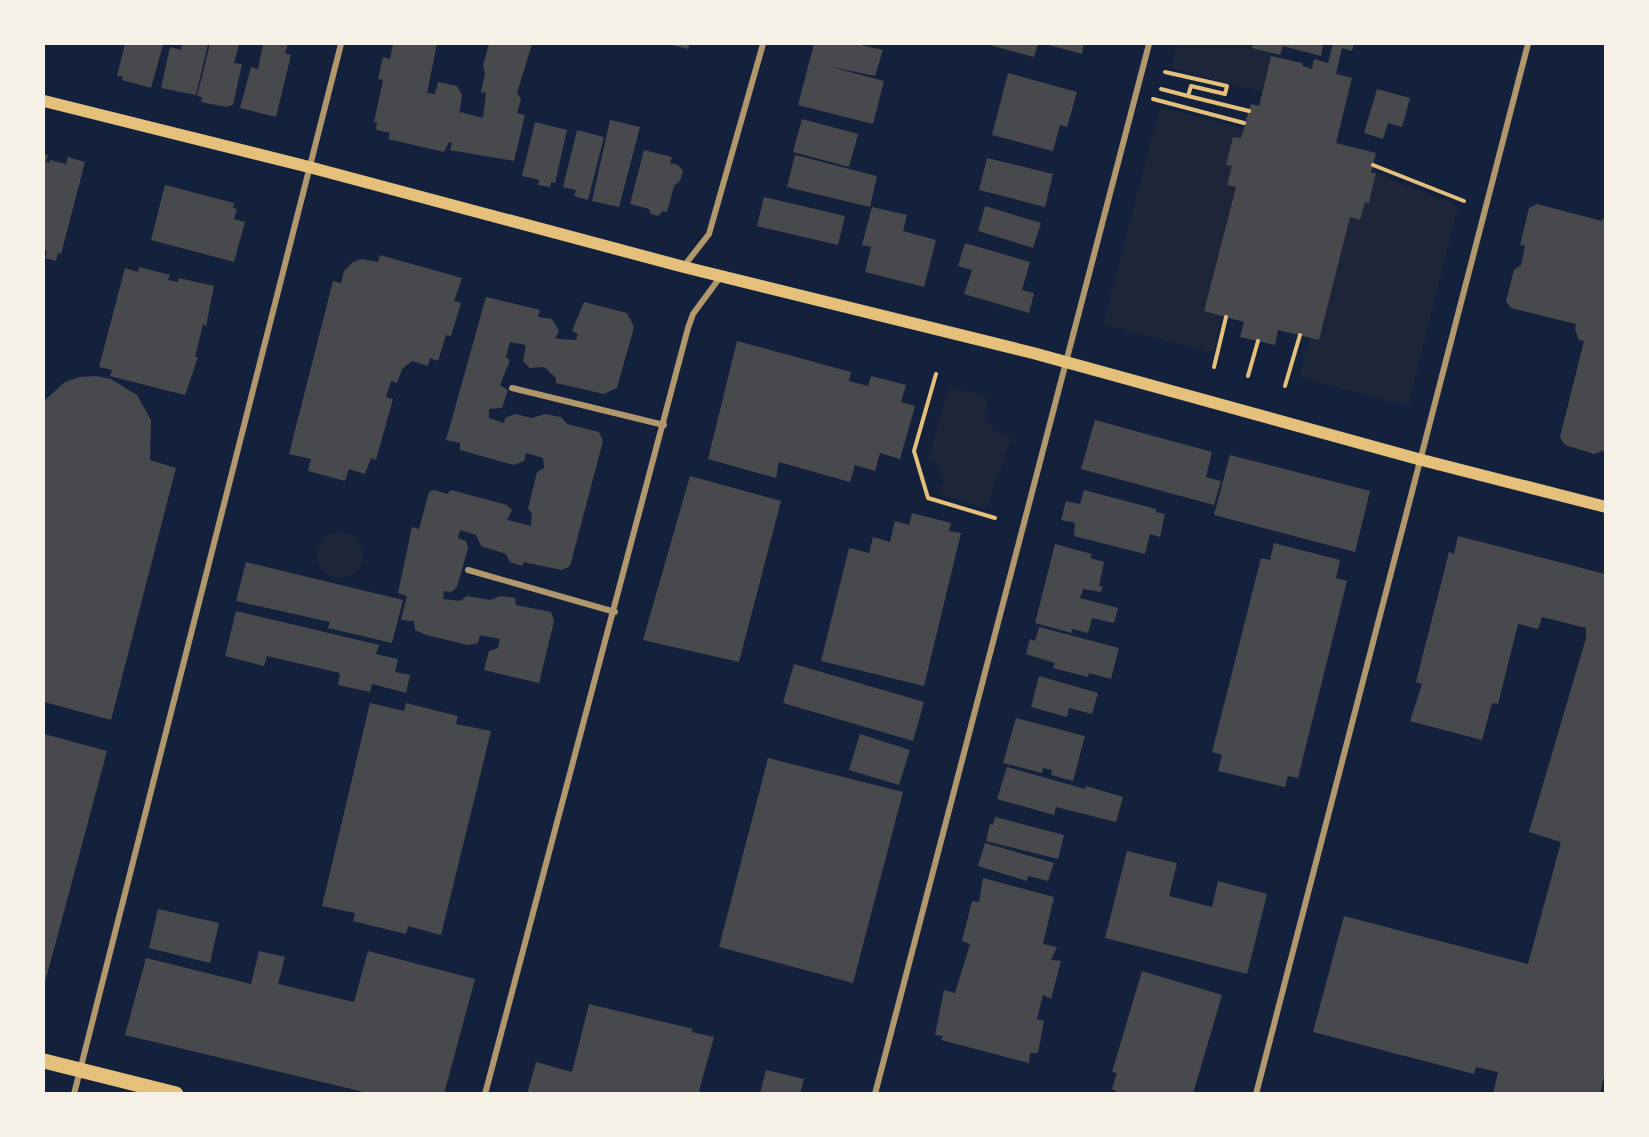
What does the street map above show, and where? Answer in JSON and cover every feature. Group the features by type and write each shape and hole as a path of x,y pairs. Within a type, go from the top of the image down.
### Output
{"main road":[{"path":"44,101 309,167 684,267 1064,362 1418,459 1605,507"},
{"path":"44,1061 176,1094"}],"street":[{"path":"74,1094 341,44"},
{"path":"684,267 709,234 763,44"},
{"path":"875,1094 1064,362 1149,44"},
{"path":"1256,1094 1418,459 1528,44"},
{"path":"485,1094 693,314 721,276"},
{"path":"512,388 664,425"},
{"path":"468,570 615,612"}],"path":[{"path":"1165,72 1227,87 1225,94 1191,86 1188,96"},
{"path":"1161,88 1249,111"},
{"path":"1135,94 1244,123"},
{"path":"1373,165 1464,201"},
{"path":"1214,367 1226,317"},
{"path":"1285,386 1300,335"},
{"path":"1248,376 1258,341"},
{"path":"936,374 914,451 928,498 995,518"}],"shaded area":[{"path":"1177,44 1253,44 1252,48 1271,53 1262,92 1171,68"},
{"path":"1160,107 1243,129 1241,138 1233,137 1226,165 1232,166 1236,187 1204,311 1222,316 1212,353 1103,324"},
{"path":"1376,173 1458,206 1408,406 1299,377 1310,338 1319,340 1350,217 1360,219 1365,202 1369,203"},
{"path":"949,387 988,397 985,419 998,433 1012,437 986,508 939,494 944,482 940,466 928,459"},
{"path":"340,532 356,539 363,555 356,571 340,578 324,571 317,555 324,539"}],"building":[{"path":"125,44 163,45 151,88 122,80 123,77 117,76"},
{"path":"182,44 208,44 196,95 161,88 170,47 181,50"},
{"path":"210,44 239,44 234,63 242,64 233,105 226,107 201,102 202,97 197,96"},
{"path":"263,44 288,44 285,53 291,55 276,117 240,108 251,67 258,69"},
{"path":"393,44 437,44 427,93 435,94 438,82 457,86 462,95 458,123 460,112 483,118 486,93 481,92 485,73 483,65 489,44 532,44 517,93 521,99 517,113 525,115 514,161 450,150 452,143 449,142 444,152 388,139 390,133 376,130 377,123 374,122 383,80 378,79 383,57 390,59"},
{"path":"668,44 690,44 688,49"},
{"path":"814,44 856,44 883,50 875,76 827,66 884,81 873,124 798,105"},
{"path":"993,44 1038,44 1034,57 993,46"},
{"path":"1045,44 1084,44 1082,54"},
{"path":"1253,44 1323,44 1321,56 1283,46 1280,55 1252,48"},
{"path":"1333,44 1354,44 1352,51 1342,48 1336,74 1352,78 1336,143 1376,153 1371,173 1376,173 1369,203 1365,202 1360,220 1350,217 1319,340 1278,330 1275,345 1240,337 1244,322 1204,311 1236,187 1227,185 1232,166 1226,165 1233,137 1241,138 1251,104 1259,106 1271,56 1302,63 1303,66 1312,69 1314,59 1328,63"},
{"path":"1008,73 1077,92 1067,127 1060,125 1053,151 992,135"},
{"path":"1377,89 1410,98 1402,127 1388,123 1383,139 1364,133"},
{"path":"802,119 858,134 849,167 793,152"},
{"path":"610,120 640,127 619,207 592,201"},
{"path":"535,122 567,130 555,183 551,182 550,187 538,185 539,180 522,176"},
{"path":"577,130 604,137 588,200 574,196 576,190 563,187"},
{"path":"644,150 672,157 670,163 678,165 683,171 680,181 674,186 667,212 663,211 658,216 651,214 649,209 630,204"},
{"path":"44,154 48,155 46,162 49,163 50,160 66,164 68,157 85,162 61,254 58,253 56,261 45,258 47,251 44,250"},
{"path":"795,155 877,176 870,207 787,187"},
{"path":"987,158 1053,174 1045,207 979,190"},
{"path":"165,185 234,203 233,208 237,209 234,219 245,222 234,262 151,240"},
{"path":"764,197 845,216 838,245 757,226"},
{"path":"1537,204 1602,221 1605,215 1605,450 1594,454 1565,445 1560,437 1584,341 1579,340 1575,329 1576,324 1511,308 1506,301 1514,270 1521,265 1525,246 1520,245 1529,208"},
{"path":"985,206 1041,223 1033,248 978,231"},
{"path":"872,207 907,215 903,231 936,240 924,287 865,272 871,247 862,245"},
{"path":"965,243 1030,262 1022,290 1034,293 1029,313 964,294 972,270 958,266"},
{"path":"380,255 462,278 454,301 461,303 451,336 446,335 438,361 430,358 428,366 412,361 402,369 397,383 391,381 386,397 393,399 376,460 371,458 365,474 349,469 345,481 308,471 311,459 289,454 333,281 341,283 344,271 353,262 362,259 378,262"},
{"path":"139,267 170,275 168,280 178,282 179,278 214,286 206,326 203,324 195,357 198,357 185,395 110,376 112,370 99,367 125,268 138,272"},
{"path":"486,297 540,310 538,317 552,319 559,331 555,338 576,340 578,334 572,331 584,302 627,313 634,327 617,388 604,394 556,383 556,378 544,367 530,368 523,361 526,345 510,342 506,357 510,360 500,385 508,390 502,408 489,409 489,418 504,423 505,418 515,414 532,418 545,414 561,417 567,424 599,432 603,441 570,566 562,570 523,562 523,566 510,562 506,554 481,546 476,535 460,530 458,538 466,541 468,548 457,587 451,592 444,591 443,599 460,601 467,596 490,600 501,596 515,598 516,605 551,612 554,621 539,683 484,670 489,651 498,648 500,639 480,635 478,643 468,645 426,635 415,630 414,621 401,620 407,596 398,593 412,527 419,529 429,492 434,490 447,494 451,490 507,505 512,510 507,520 531,526 532,513 528,509 537,472 544,468 543,458 526,453 524,461 514,465 460,450 460,443 446,440"},
{"path":"737,341 851,372 849,381 868,386 871,376 906,385 901,402 915,406 900,459 880,453 875,471 855,465 850,482 779,462 776,478 708,459"},
{"path":"96,376 111,379 137,395 151,420 150,460 176,468 111,720 44,702 44,401 65,382 80,377"},
{"path":"1095,420 1212,452 1206,477 1221,481 1214,505 1081,469"},
{"path":"1230,455 1370,491 1355,552 1214,515"},
{"path":"690,476 781,501 739,662 643,640"},
{"path":"1084,490 1156,509 1156,512 1165,514 1160,537 1150,534 1145,554 1074,536 1075,523 1061,520 1066,501 1080,504"},
{"path":"912,513 951,523 949,531 961,533 924,686 821,661 849,548 869,553 873,537 890,542 895,521 909,525"},
{"path":"1458,536 1605,574 1605,1072 1600,1094 1493,1094 1498,1072 1476,1067 1474,1074 1313,1032 1344,916 1528,964 1561,842 1529,832 1586,638 1586,628 1542,617 1538,629 1518,624 1498,704 1492,703 1482,740 1410,721 1422,684 1416,682 1449,552 1454,554"},
{"path":"1274,543 1340,560 1336,578 1347,581 1298,778 1288,776 1285,787 1218,771 1222,755 1212,752 1261,558 1270,560"},
{"path":"1055,544 1092,554 1090,558 1104,562 1099,586 1103,587 1101,592 1083,589 1080,598 1118,608 1114,623 1092,618 1088,633 1072,629 1072,633 1035,623"},
{"path":"246,562 403,600 392,643 328,628 330,622 236,601"},
{"path":"236,611 379,645 376,654 398,659 395,672 410,675 406,693 372,684 370,692 338,685 340,673 267,656 264,666 225,656"},
{"path":"1039,627 1119,648 1111,679 1089,673 1088,677 1053,668 1055,663 1026,654 1030,639 1035,641"},
{"path":"794,664 924,702 913,741 783,703"},
{"path":"1039,676 1098,693 1092,714 1069,708 1067,717 1031,707"},
{"path":"370,703 404,711 406,703 458,716 456,724 491,731 441,935 408,926 406,934 353,921 355,913 322,906"},
{"path":"1016,718 1085,736 1073,781 1051,775 1052,770 1043,768 1042,773 1003,763"},
{"path":"44,734 107,751 44,986"},
{"path":"860,734 910,750 899,785 849,770"},
{"path":"768,758 903,792 853,983 719,947"},
{"path":"1007,767 1123,797 1116,822 1056,807 1054,815 997,799"},
{"path":"995,817 1064,835 1058,859 986,841 990,824 993,825"},
{"path":"985,843 1054,863 1048,881 1028,876 1027,881 978,866"},
{"path":"1127,851 1177,863 1169,896 1212,907 1218,881 1267,894 1247,974 1105,938"},
{"path":"983,878 1054,897 1043,944 1057,947 1051,960 1061,961 1051,999 1043,995 1037,1019 1044,1021 1038,1053 1030,1053 1029,1063 941,1040 943,1036 935,1035 944,990 955,993 970,944 962,941 972,901 979,902"},
{"path":"158,909 219,923 210,963 149,948"},
{"path":"259,951 285,957 278,984 354,1002 368,951 475,979 444,1094 372,1094 125,1035 146,958 251,984"},
{"path":"1142,971 1222,995 1193,1094 1121,1094 1112,1089 1117,1073 1112,1072"},
{"path":"589,1004 693,1029 692,1032 714,1037 699,1091 705,1094 527,1094 536,1062 572,1072"},
{"path":"766,1070 804,1079 800,1094 760,1094"}]}
